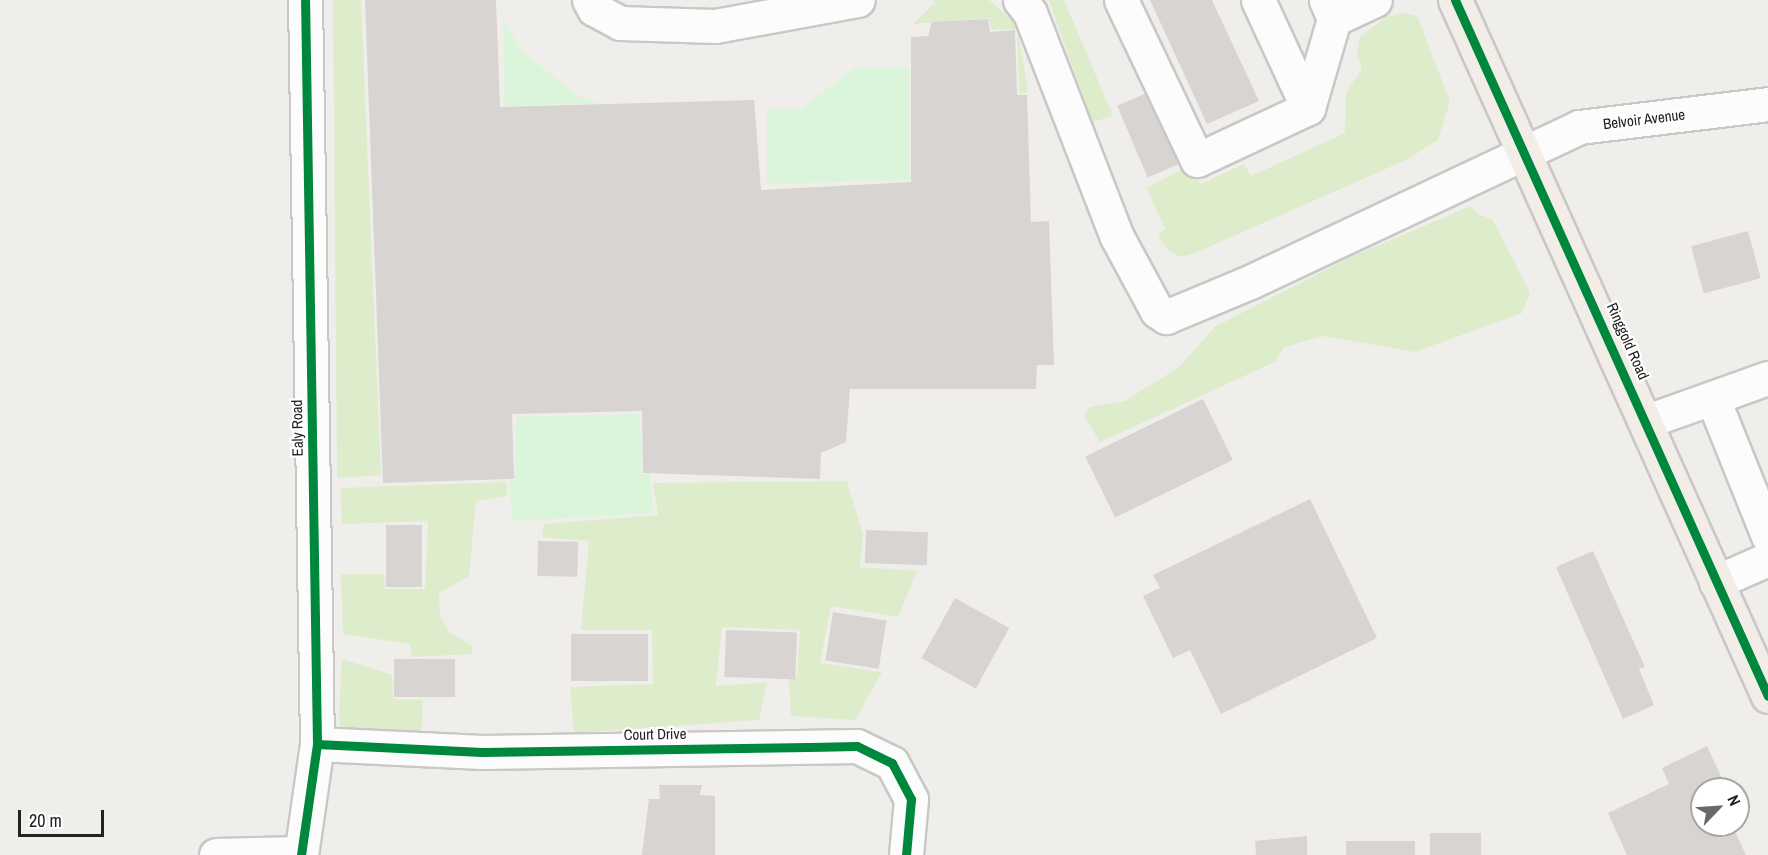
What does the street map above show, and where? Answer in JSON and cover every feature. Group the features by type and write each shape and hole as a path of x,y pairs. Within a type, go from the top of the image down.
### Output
{"main road":[{"name":"Ringgold Road","path":"1455,0 1647,421 1716,582 1758,646 1768,696"}],"street":[{"name":"Ealy Road","path":"300,854 317,744 305,0"},
{"path":"590,0 594,9 620,23 715,26 858,0"},
{"name":"Belvoir Avenue","path":"1020,0 1030,13 1117,237 1157,312 1166,317 1199,306 1579,127 1768,104"},
{"path":"1122,0 1197,160 1297,112 1330,9 1375,0"},
{"path":"1131,0 1147,22 1200,136 1208,138 1270,111 1297,112"},
{"path":"1258,0 1297,112"},
{"path":"1647,421 1768,378"},
{"path":"1713,399 1768,536"},
{"path":"1716,582 1768,559"},
{"name":"Court Drive","path":"317,744 482,752 857,746 892,763 911,798 906,855"},
{"path":"216,855 300,854"}],"green space":[{"path":"333,0 361,0 381,475 337,478"},
{"path":"932,0 989,0 1017,25 1028,92 1019,93 1017,29 992,30 989,18 913,24 936,2"},
{"path":"1049,0 1064,0 1113,116 1092,122"},
{"path":"1404,13 1417,16 1450,101 1438,140 1408,159 1193,254 1181,257 1168,250 1158,237 1165,228 1146,188 1193,164 1201,184 1244,164 1251,176 1345,133 1346,92 1362,69 1357,53 1360,37 1387,16"},
{"path":"503,18 521,50 579,97 601,103 505,106"},
{"path":"856,67 909,67 910,180 767,184 767,109 802,109"},
{"path":"1471,206 1478,214 1493,220 1530,293 1522,313 1415,352 1324,336 1284,347 1275,362 1100,442 1084,416 1090,407 1125,401 1179,367 1216,326 1351,257"},
{"path":"640,414 642,474 650,474 653,513 512,521 509,481 515,480 516,417"},
{"path":"847,481 863,535 860,567 917,571 898,617 831,606 820,663 882,672 855,720 791,716 789,679 797,677 800,630 722,627 716,686 767,682 759,720 574,733 570,687 653,684 652,630 581,630 589,541 542,537 544,524 658,515 653,483"},
{"path":"506,482 507,496 476,501 469,576 439,593 440,615 449,632 471,645 473,654 412,657 410,644 343,634 341,574 384,574 385,589 425,589 428,521 342,524 341,488"},
{"path":"342,659 392,675 393,699 423,700 421,740 342,734 339,718"}],"building":[{"path":"365,0 496,0 500,107 754,100 761,190 911,182 911,37 928,36 932,22 988,19 990,32 1015,30 1017,95 1027,95 1031,222 1049,221 1054,365 1037,365 1036,389 850,389 846,442 821,453 820,479 643,473 642,411 512,414 514,479 383,483"},
{"path":"1150,0 1212,0 1259,101 1207,124"},
{"path":"1154,90 1184,162 1148,177 1117,106"},
{"path":"1748,231 1761,278 1704,294 1691,246"},
{"path":"1203,399 1233,460 1115,518 1085,456"},
{"path":"1310,499 1377,638 1221,714 1190,650 1173,658 1143,596 1160,588 1153,575"},
{"path":"386,525 422,525 422,587 386,587"},
{"path":"866,530 928,532 927,565 865,563"},
{"path":"538,541 578,542 577,577 537,576"},
{"path":"1593,551 1645,667 1639,669 1654,705 1623,719 1556,567"},
{"path":"955,598 1009,628 976,688 922,658"},
{"path":"833,612 886,620 879,669 825,660"},
{"path":"726,630 797,632 795,679 724,677"},
{"path":"571,634 648,634 648,681 571,681"},
{"path":"394,659 455,659 455,697 394,697"},
{"path":"1707,746 1721,777 1690,777 1690,837 1738,837 1746,855 1627,855 1608,813 1669,784 1662,768"},
{"path":"659,785 702,785 700,795 715,796 715,855 642,855 649,799 660,799"},
{"path":"1430,833 1481,833 1481,855 1430,855"},
{"path":"1307,836 1307,855 1256,855 1255,841"},
{"path":"1346,841 1415,841 1415,855 1346,855"}],"cycle path":[{"path":"301,855 317,744 305,0"},
{"path":"1455,0 1768,696"},
{"path":"317,744 482,752 857,746 892,763 911,799 906,855"}]}
